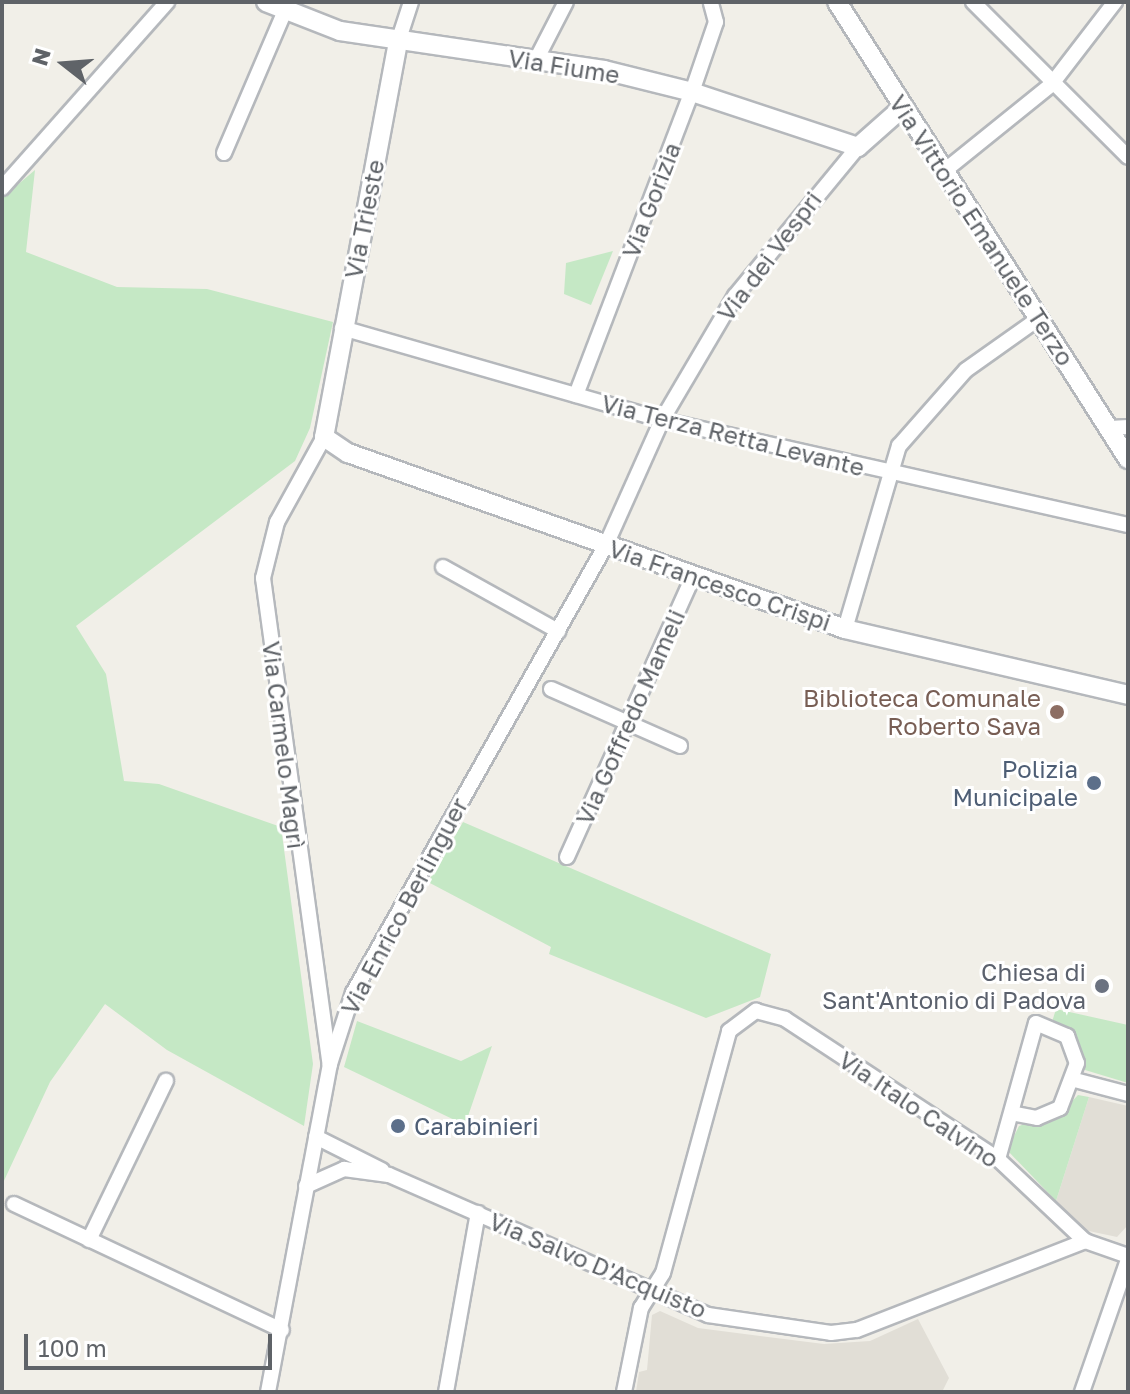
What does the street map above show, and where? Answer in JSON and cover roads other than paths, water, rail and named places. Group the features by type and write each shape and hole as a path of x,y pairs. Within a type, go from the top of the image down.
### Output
{"street":[{"path":"2,188 167,2"},
{"name":"Via Fiume","path":"266,2 285,11 398,42 536,60 692,92 858,147"},
{"name":"Via Trieste","path":"324,437 398,42 411,2"},
{"path":"536,60 566,2"},
{"name":"Via Vittorio Emanuele Terzo","path":"837,2 1038,319 1119,428 1128,459"},
{"path":"973,2 1051,85 1128,157"},
{"path":"943,172 1051,85 1115,2"},
{"name":"Via Gorizia","path":"576,395 692,92 716,22 711,3"},
{"path":"224,153 285,11"},
{"path":"858,147 903,107"},
{"name":"Via dei Vespri","path":"606,545 662,420 735,296 858,147"},
{"path":"845,629 887,473 899,446 966,370 1038,319"},
{"name":"Via Terza Retta Levante","path":"342,328 662,420 1128,525"},
{"name":"Via Francesco Crispi","path":"324,437 348,453 845,629 1128,695"},
{"name":"Via Carmelo Magrì","path":"324,437 277,522 263,578 330,1064"},
{"name":"Via Enrico Berlinguer","path":"268,1392 330,1064 353,993 606,545"},
{"path":"443,567 558,631"},
{"name":"Via Goffredo Mameli","path":"567,857 693,576"},
{"path":"551,689 680,746"},
{"name":"Via Italo Calvino","path":"651,1290 663,1273 717,1071 739,1017 756,1011 785,1019 998,1159 1085,1241 1128,1258"},
{"path":"998,1159 1036,1023 1067,1036 1075,1080 1051,1115 1011,1113"},
{"path":"1075,1080 1128,1094"},
{"path":"89,1240 166,1081"},
{"path":"316,1137 389,1175"},
{"path":"306,1186 344,1169 389,1175"},
{"name":"Via Salvo D'Acquisto","path":"389,1175 708,1315 844,1332 1085,1241"},
{"path":"14,1204 282,1330"},
{"path":"446,1392 478,1213"},
{"path":"1082,1392 1123,1298 1128,1258"},
{"path":"624,1392 651,1290"}],"place":[{"name":"Biblioteca Comunale Roberto Sava","path":"1057,712"},
{"name":"Polizia Municipale","path":"1094,783"},
{"name":"Chiesa di Sant'Antonio di Padova","path":"1102,986"},
{"name":"Carabinieri","path":"398,1126"}]}
